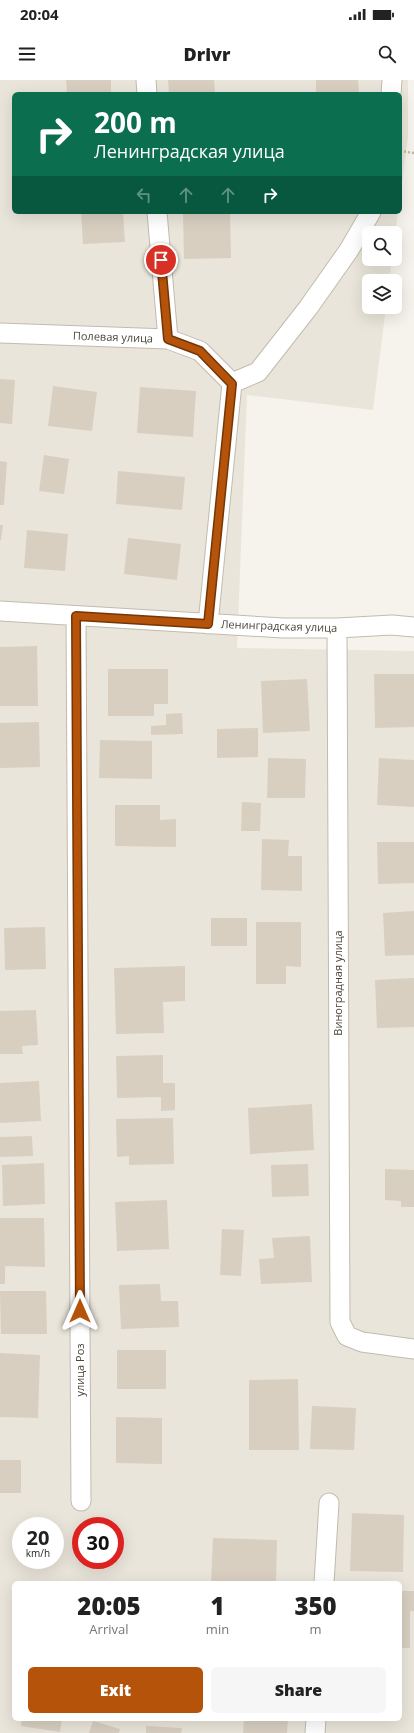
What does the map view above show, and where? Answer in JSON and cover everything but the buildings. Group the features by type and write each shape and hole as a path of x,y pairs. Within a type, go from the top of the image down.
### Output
{"street":[{"path":"146,80 147,92"},
{"path":"391,92 392,80"},
{"path":"157,214 168,339"},
{"path":"208,624 232,384 258,372 313,302 349,250 370,214"},
{"name":"Полевая улица","path":"0,333 168,339 200,351 232,384"},
{"name":"Ленинградская улица","path":"0,611 208,624 337,628 392,625 414,627"},
{"name":"улица Роз","path":"76,616 81,1501"},
{"name":"Виноградная улица","path":"337,628 340,1322 347,1336 362,1342 414,1349"},
{"path":"324,1581 329,1503"},
{"path":"315,1733 316,1721"}],"path":[{"path":"402,151 414,153"}],"shaded area":[{"path":"0,80 408,80 408,137 402,182 402,92 12,92 12,214 398,214 396,226 362,226 362,266 391,266 390,274 362,274 362,314 385,314 373,410 247,395 237,648 414,651 414,1733 0,1733"}],"route":[{"path":"80,1311 76,616 208,624 232,384 200,351 168,339 161,260"}]}
